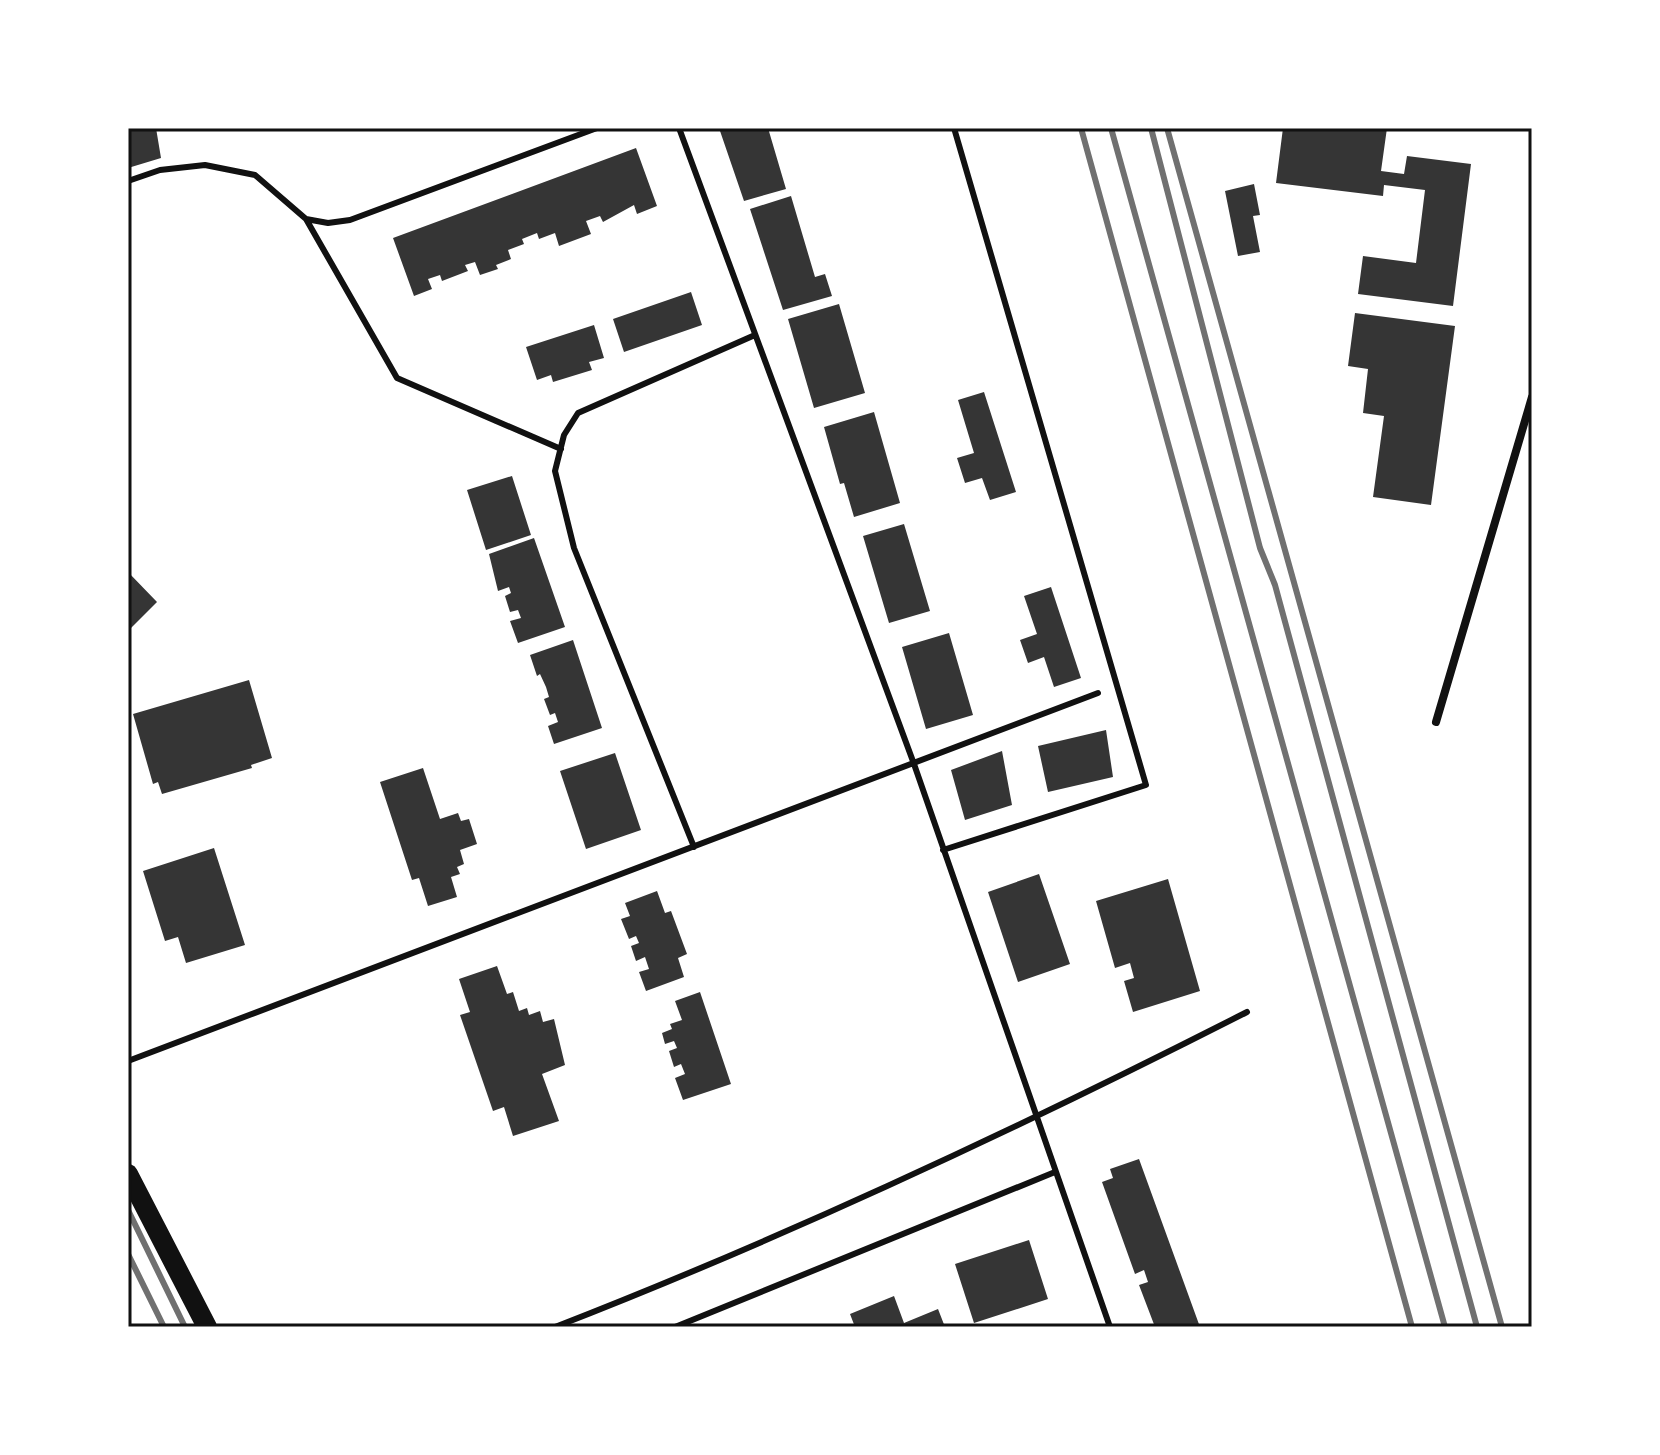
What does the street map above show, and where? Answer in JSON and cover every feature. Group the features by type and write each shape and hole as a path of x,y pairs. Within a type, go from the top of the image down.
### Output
{"main road":[{"path":"128,1174 207,1327"}],"street":[{"path":"1436,722 1532,397"}],"lane":[{"path":"306,219 328,223 350,220 597,128"},
{"path":"679,128 914,764 1110,1327"},
{"path":"943,850 1146,785 954,128"},
{"path":"128,181 160,170 205,165 255,175 306,219 397,378 561,449"},
{"path":"694,847 574,548 555,471 564,435 578,413 755,335"},
{"path":"128,1061 1098,693"},
{"path":"555,1327 686,1276 1036,1119 1247,1012"},
{"path":"675,1327 1055,1172"}],"building":[{"path":"128,128 156,128 161,158 128,168"},
{"path":"719,128 768,128 786,189 744,201"},
{"path":"1283,128 1387,128 1381,171 1404,174 1407,156 1471,164 1453,306 1358,294 1363,256 1416,263 1425,190 1384,185 1383,196 1276,183"},
{"path":"636,148 657,206 637,214 634,205 603,222 600,216 586,221 591,234 559,246 555,233 539,239 537,233 522,239 524,244 508,250 511,259 496,265 498,269 480,275 475,262 465,265 468,271 442,281 440,275 428,279 432,289 414,296 393,238"},
{"path":"1254,184 1260,215 1253,216 1260,252 1238,256 1225,191"},
{"path":"791,196 815,277 825,274 832,296 783,310 750,209"},
{"path":"691,292 702,325 624,352 613,319"},
{"path":"839,304 865,393 814,408 788,319"},
{"path":"1355,313 1455,326 1431,505 1373,497 1384,416 1363,413 1368,369 1348,366"},
{"path":"594,325 604,358 589,362 592,370 553,382 551,375 537,380 526,347"},
{"path":"984,392 1016,492 990,500 982,478 965,483 957,458 974,453 958,400"},
{"path":"874,412 900,503 854,517 844,483 840,484 824,427"},
{"path":"512,476 531,535 486,550 467,490"},
{"path":"904,524 930,611 889,623 863,536"},
{"path":"534,538 565,627 518,643 510,621 521,618 518,610 510,612 505,596 511,593 509,587 498,591 489,554"},
{"path":"128,572 157,602 128,631"},
{"path":"1051,587 1081,678 1054,687 1044,657 1028,663 1020,640 1037,634 1024,596"},
{"path":"949,633 973,715 926,729 902,647"},
{"path":"573,640 602,728 554,744 548,726 558,722 555,713 550,715 544,699 549,697 546,687 540,674 537,676 530,655"},
{"path":"249,680 272,758 251,765 252,768 162,794 158,782 153,784 133,714"},
{"path":"1106,730 1113,777 1048,792 1038,746"},
{"path":"1002,751 1012,805 965,820 951,770"},
{"path":"615,753 641,830 586,849 560,771"},
{"path":"423,768 440,819 458,813 461,821 469,819 477,844 460,850 464,864 457,867 460,874 451,877 457,897 428,906 419,878 412,880 380,782"},
{"path":"214,848 245,945 186,963 178,937 165,941 143,871"},
{"path":"1039,874 1070,964 1018,982 988,892"},
{"path":"1168,879 1200,991 1133,1012 1124,981 1134,978 1130,963 1115,968 1096,901"},
{"path":"657,891 665,913 671,911 687,954 678,958 684,977 646,991 639,972 649,969 645,957 636,961 631,946 639,943 636,936 629,939 621,919 630,916 625,903"},
{"path":"497,966 507,994 513,992 519,1011 527,1008 529,1015 540,1011 543,1022 554,1019 565,1065 542,1074 559,1121 513,1136 504,1107 493,1111 460,1015 470,1012 459,979"},
{"path":"700,992 731,1084 683,1100 675,1078 685,1074 681,1064 674,1067 669,1051 677,1048 674,1041 665,1044 662,1033 672,1029 670,1024 682,1020 675,1001"},
{"path":"1139,1159 1200,1327 1155,1327 1139,1285 1148,1282 1144,1270 1135,1274 1102,1182 1113,1178 1110,1169"},
{"path":"1029,1240 1048,1299 974,1323 955,1264"},
{"path":"894,1296 904,1323 938,1309 945,1327 855,1327 850,1314"}],"railway":[{"path":"1081,128 1412,1327"},
{"path":"1111,128 1445,1327"},
{"path":"1151,128 1260,548 1275,585 1477,1327"},
{"path":"1167,128 1502,1327"},
{"path":"128,1210 185,1327"},
{"path":"128,1254 164,1327"}]}
